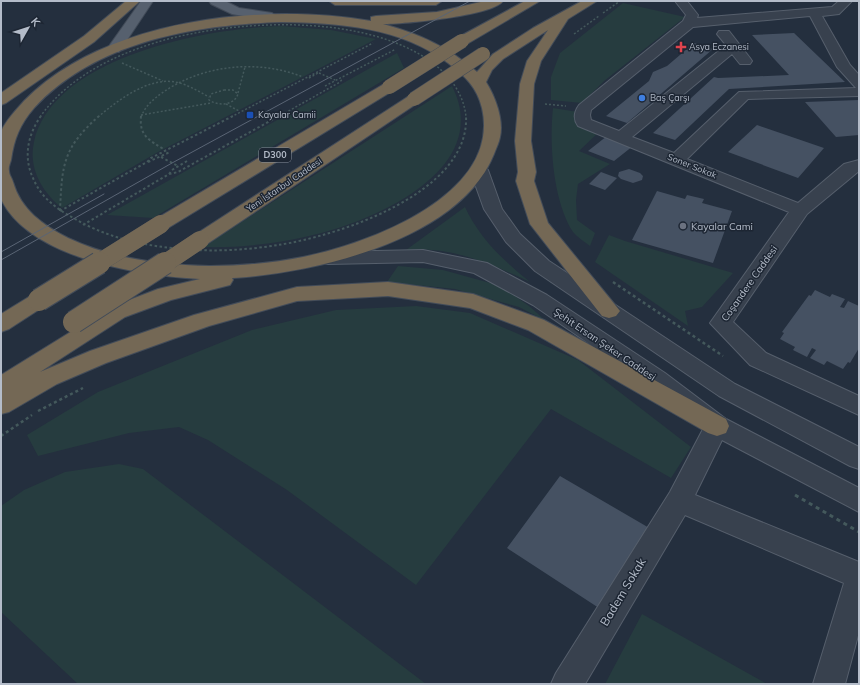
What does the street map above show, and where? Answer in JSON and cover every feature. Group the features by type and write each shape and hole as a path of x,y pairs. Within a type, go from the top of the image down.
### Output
{"highway":[{"path":"1,100 89,38 134,1"},
{"path":"335,1 436,1"},
{"path":"1,167 8,134 32,101 69,72 114,49 165,33 218,22 272,17 414,19 463,12 496,1"},
{"name":"D300","path":"1,324 462,41 534,1"},
{"path":"479,82 487,67 499,56 565,9 591,1"},
{"path":"565,9 534,61 526,84 524,141 527,172 525,181 539,224 609,311"},
{"name":"Yeni İstanbul Caddesi","path":"1,370 482,54 565,9"},
{"path":"1,386 118,312 165,294 328,258 370,244 407,228 438,210 459,193 479,170 494,134 488,104 479,82 452,57 416,39 372,26 324,18"},
{"path":"1,172 11,201 38,229 82,252 140,267 208,273 278,268"},
{"path":"1,405 49,378 98,357 216,316 297,294 388,289 473,301 536,324 717,426"}],"main road":[{"path":"114,49 147,1"},
{"path":"215,1 236,11 272,17"}],"street":[{"path":"681,1 692,15 689,23 835,11 846,1"},
{"path":"820,12 844,67 859,84"},
{"path":"713,21 746,61"},
{"name":"Soner Sokak","path":"689,23 584,108 582,115 584,123 800,210"},
{"path":"621,138 733,46"},
{"path":"676,160 744,95 859,92"},
{"name":"Coşandere Caddesi","path":"859,165 850,168 800,210 721,323 758,359 859,406"},
{"path":"479,170 493,209 513,238 542,266 727,390 859,459"},
{"name":"Şehit Ersan Şeker Caddesi","path":"328,258 423,256 480,268 540,300 657,379 717,426 859,501"},
{"name":"Badem Sokak","path":"567,684 679,500 717,426"},
{"path":"679,500 859,576"},
{"path":"829,684 859,580"}],"path":[{"path":"570,37 620,1"},
{"path":"278,25 317,26 349,31 381,38 402,46 424,57 448,77 463,101 466,120 459,149 445,168 425,188 398,206 366,221 330,234 291,243 228,250 186,249 148,245 112,236 82,225 60,211 45,198 32,177 27,154 31,134 41,116 56,98 78,80 105,64 140,49 169,40 208,31 243,26 278,25"},
{"path":"60,211 147,162 165,150 303,77 321,70 381,38"},
{"path":"325,86 402,46"},
{"path":"121,63 164,81 177,82 208,97 212,102"},
{"path":"165,150 146,137 141,127 141,115 146,105 155,96 177,82 212,71 246,67 275,69 303,77"},
{"path":"225,104 236,100 246,67"},
{"path":"309,78 321,70"},
{"path":"318,73 335,80"},
{"path":"82,225 169,174 185,168 340,82 343,78"},
{"path":"60,211 65,163 70,148 77,138 94,120 121,101 148,85 164,81"},
{"path":"208,97 213,92 224,90 233,90 238,94"},
{"path":"545,98 545,104"},
{"path":"141,115 212,102 225,104 240,111"},
{"path":"147,162 170,152"},
{"path":"160,157 178,166"},
{"path":"169,174 172,170 187,161"},
{"path":"608,277 730,360"},
{"path":"1,436 34,413 89,385"}],"green space":[{"path":"623,3 685,17 604,81 582,103 551,100 551,77 560,53"},
{"path":"282,26 331,30 376,39 158,152 62,208 48,195 38,179 35,170 33,161 34,142 47,112 70,88 102,68 138,52 176,41 215,33 251,28"},
{"path":"397,53 404,68 153,218 107,215"},
{"path":"452,86 461,116 457,143 442,167 420,187 393,205 335,229 309,236 243,246 203,247"},
{"path":"553,108 578,112 575,123 599,132 579,151 610,164 578,184 576,200 577,220 595,233 590,246 573,232 561,205 552,155"},
{"path":"465,207 471,219 485,239 511,266 530,282 485,262 455,253 423,249 406,250"},
{"path":"609,235 733,273 702,307 685,311 688,326 595,262"},
{"path":"398,266 443,270 501,286 529,306 546,321 519,307 455,289 387,282"},
{"path":"416,306 470,313 578,360 691,447 671,478 551,409 416,585 287,490 208,440 179,427 129,433 38,456 27,435 98,392 252,330 336,310"},
{"path":"119,464 143,469 426,684 78,684 1,612 1,506 24,490 65,472"},
{"path":"642,614 767,684 605,684"}],"building":[{"path":"794,33 845,82 729,89 675,140 653,133 714,77 789,75 752,35"},
{"name":"Baş Çarşı","path":"694,43 713,49 627,123 606,116 649,81 653,72 667,66"},
{"path":"859,100 859,135 836,137 805,102"},
{"path":"757,125 824,148 798,178 728,152"},
{"path":"607,136 633,146 614,161 588,151"},
{"path":"629,169 640,173 643,176 642,180 633,183 621,179 618,176 619,172"},
{"path":"601,172 617,178 605,190 589,184"},
{"name":"Kayalar Cami","path":"657,191 685,199 687,195 704,199 702,203 732,211 713,263 632,240"},
{"path":"815,290 830,297 832,294 845,299 840,307 844,308 848,301 859,306 859,348 850,363 848,362 843,369 827,361 824,365 810,358 816,350 812,348 807,357 793,350 795,347 780,339 784,333 782,332 809,295 811,296"},
{"path":"560,476 651,529 602,610 507,548"}],"tram line":[{"path":"1,260 172,163 470,1"},
{"path":"1,252 104,194"}],"place":[{"name":"Asya Eczanesi","path":"681,47"},
{"name":"Baş Çarşı","path":"642,98"},
{"name":"Kayalar Camii","path":"250,115"},
{"name":"Kayalar Cami","path":"683,226"}]}
